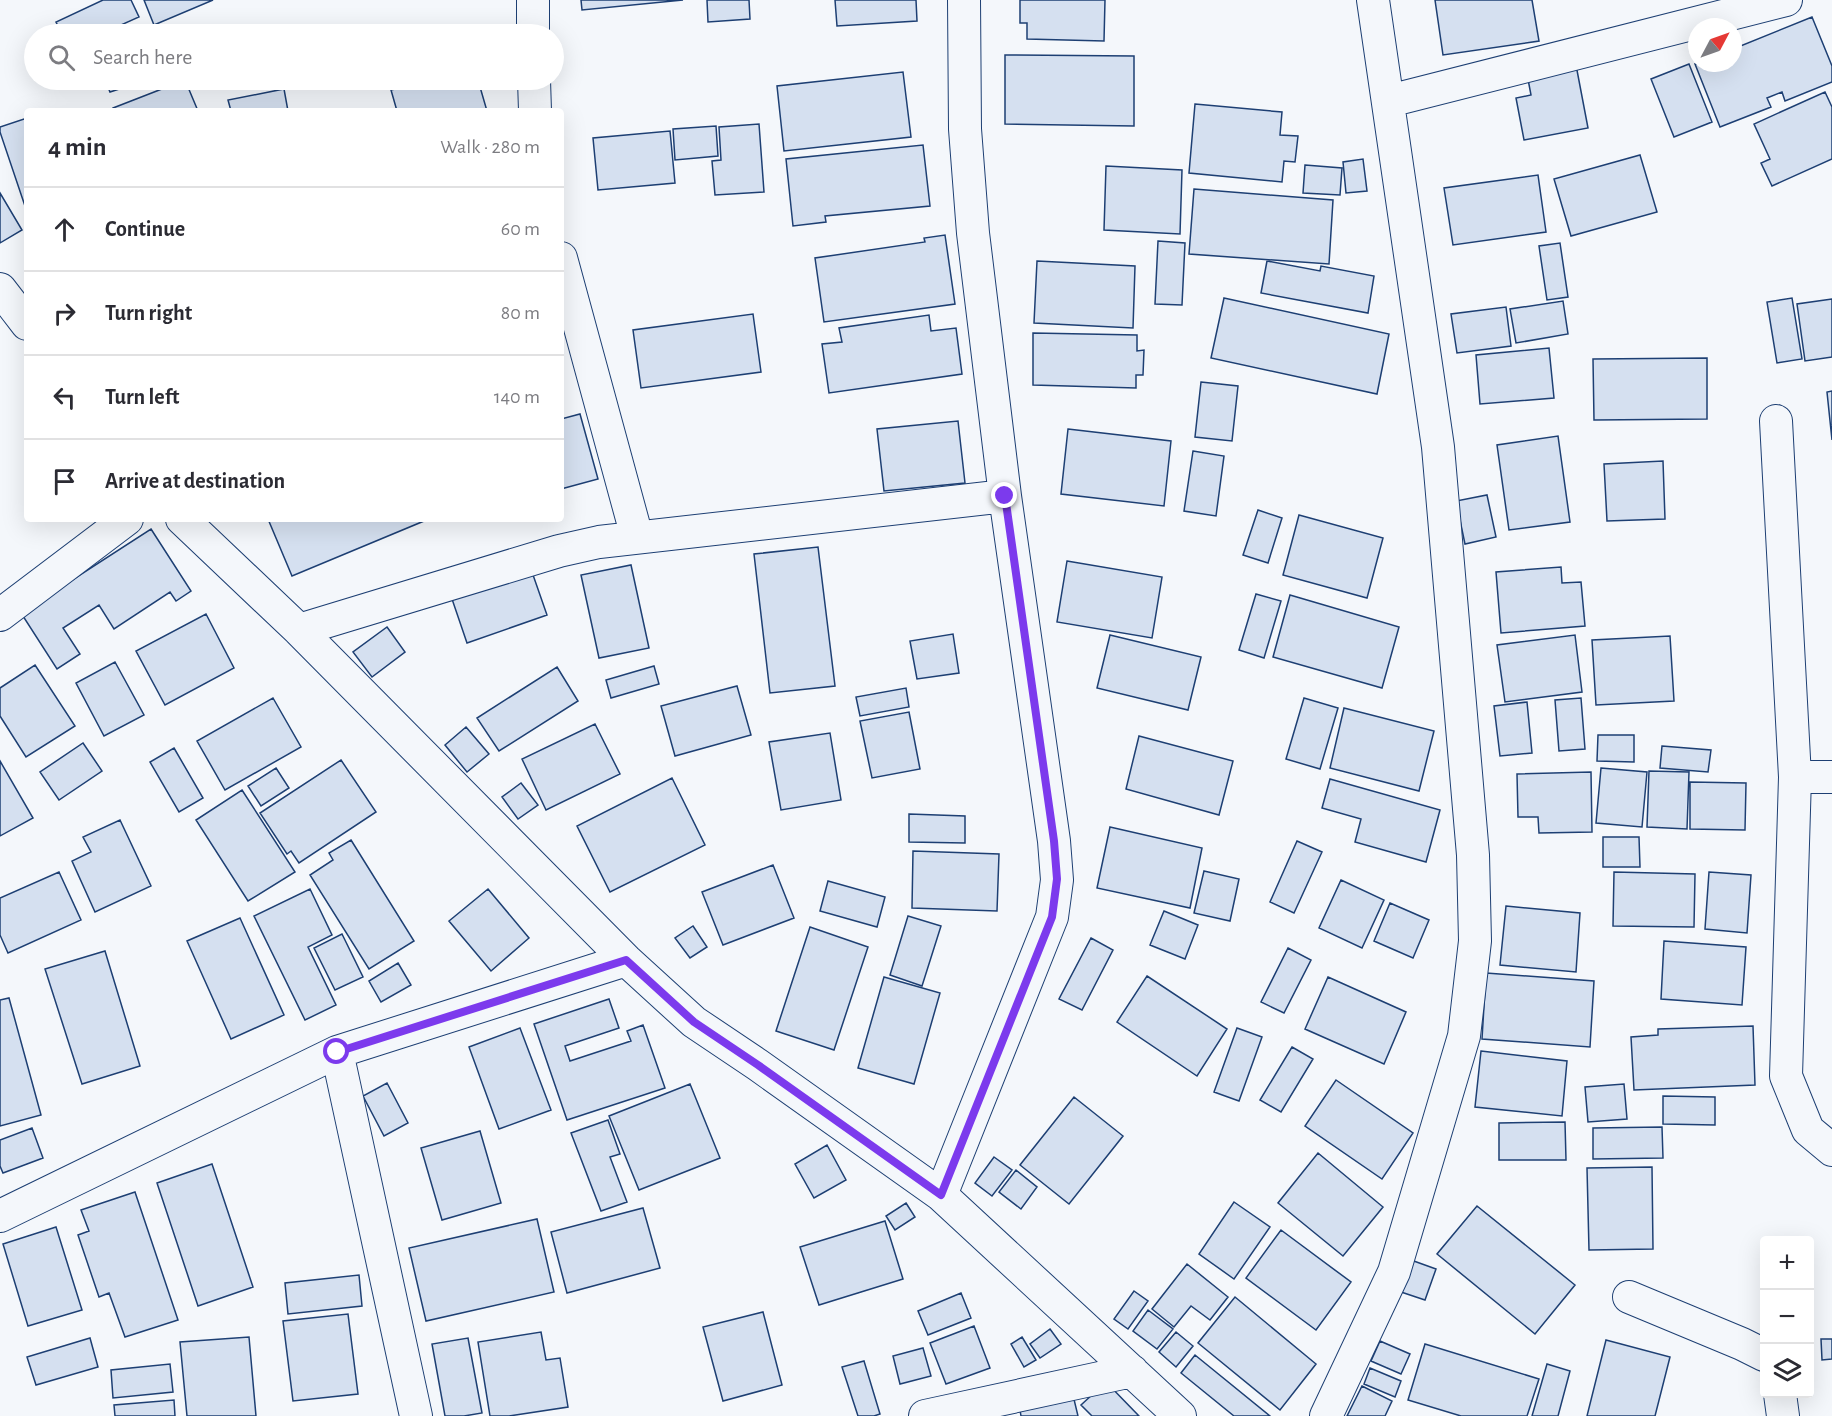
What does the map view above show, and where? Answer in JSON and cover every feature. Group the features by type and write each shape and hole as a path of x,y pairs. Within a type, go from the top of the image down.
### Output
{"street":[{"path":"532,0 533,24"},
{"path":"941,1195 1052,917 1057,879 1054,841 1005,496 967,173 964,0"},
{"path":"1326,1416 1394,1272 1464,1036 1475,941 1473,855 1438,447 1373,0"},
{"path":"1389,101 1786,0"},
{"path":"534,90 535,108"},
{"path":"564,269 637,537"},
{"path":"0,289 24,320"},
{"path":"1776,421 1796,777 1786,1077 1808,1130 1832,1150"},
{"path":"299,630 559,550 637,537 1005,496"},
{"path":"0,615 123,522"},
{"path":"185,522 299,630 626,960 694,1022 941,1195 1180,1416"},
{"path":"1796,777 1832,777"},
{"path":"0,1216 337,1052 626,960"},
{"path":"337,1052 416,1416"},
{"path":"1629,1297 1760,1353"},
{"path":"925,1416 1132,1371"},
{"path":"1781,1398 1783,1416"}],"building":[{"path":"103,0 131,0 139,17 123,24 57,24 56,22"},
{"path":"144,0 213,0 156,24 154,24"},
{"path":"581,0 683,0 582,10"},
{"path":"707,0 749,0 750,19 708,22"},
{"path":"835,0 916,0 917,21 837,26"},
{"path":"1020,0 1105,0 1104,41 1027,39 1027,23 1020,23"},
{"path":"1435,0 1532,0 1539,41 1443,55"},
{"path":"1812,17 1832,66 1832,82 1785,101 1782,92 1767,98 1771,107 1720,127 1698,72 1742,72 1742,45"},
{"path":"1005,55 1134,56 1134,126 1005,124"},
{"path":"1688,64 1688,72 1692,72 1712,122 1674,137 1651,79"},
{"path":"1576,65 1588,128 1524,140 1516,98 1531,95 1527,74"},
{"path":"903,72 911,137 784,151 777,86"},
{"path":"159,90 189,90 197,108 113,108"},
{"path":"284,90 287,108 230,108 228,100"},
{"path":"391,90 481,90 486,108 396,108"},
{"path":"1825,92 1832,107 1832,159 1772,186 1761,163 1770,159 1754,124"},
{"path":"1195,104 1282,112 1280,135 1298,136 1295,162 1284,161 1282,182 1189,173"},
{"path":"24,119 24,203 0,132 0,127"},
{"path":"759,124 764,192 715,195 712,161 721,160 719,127"},
{"path":"716,126 718,156 675,160 673,129"},
{"path":"670,131 675,183 598,190 593,138"},
{"path":"923,145 930,206 825,216 826,222 793,226 786,159"},
{"path":"1640,155 1657,212 1571,236 1554,179"},
{"path":"1363,159 1367,191 1346,193 1343,162"},
{"path":"1305,165 1342,168 1340,195 1303,193"},
{"path":"1106,166 1182,170 1180,234 1104,230"},
{"path":"1538,175 1546,232 1453,245 1444,188"},
{"path":"1194,189 1333,200 1329,264 1189,254"},
{"path":"0,193 22,230 0,243"},
{"path":"945,235 955,304 824,322 815,258 925,242 924,238"},
{"path":"1158,241 1185,243 1182,305 1155,304"},
{"path":"1560,243 1568,297 1547,300 1539,246"},
{"path":"1037,261 1135,266 1133,328 1034,323"},
{"path":"1267,261 1320,271 1321,266 1374,276 1368,313 1261,293"},
{"path":"1224,298 1389,334 1377,394 1211,358"},
{"path":"1792,298 1802,359 1777,363 1767,302"},
{"path":"1832,299 1832,357 1805,361 1797,304"},
{"path":"1563,301 1568,334 1516,343 1510,309"},
{"path":"1506,307 1511,346 1457,353 1451,314"},
{"path":"753,314 761,372 641,388 633,330"},
{"path":"929,315 931,331 956,328 962,374 829,393 822,344 842,342 839,328"},
{"path":"1033,333 1137,335 1137,351 1144,350 1143,375 1136,375 1136,388 1033,385"},
{"path":"1549,348 1554,398 1480,404 1476,355"},
{"path":"1707,358 1707,419 1594,420 1593,359"},
{"path":"1201,382 1238,386 1232,441 1195,437"},
{"path":"1832,391 1832,440 1827,392"},
{"path":"580,414 598,479 564,488 564,418"},
{"path":"958,421 965,483 884,491 877,429"},
{"path":"1068,429 1171,441 1164,506 1061,494"},
{"path":"1558,436 1570,522 1509,530 1497,445"},
{"path":"1193,451 1224,456 1216,516 1184,511"},
{"path":"1663,461 1665,519 1607,521 1604,464"},
{"path":"1487,495 1496,537 1465,544 1456,501"},
{"path":"1258,510 1282,518 1268,563 1243,555"},
{"path":"1299,515 1383,538 1367,598 1283,575"},
{"path":"269,522 422,522 292,576"},
{"path":"151,529 191,591 176,601 170,592 114,629 99,605 63,628 80,654 57,669 21,613"},
{"path":"818,547 835,686 770,693 754,554"},
{"path":"1067,561 1162,577 1152,638 1057,622"},
{"path":"631,565 649,648 599,658 581,575"},
{"path":"1561,567 1562,583 1581,582 1585,626 1501,633 1496,572"},
{"path":"532,572 547,615 467,643 452,599"},
{"path":"1256,594 1281,601 1264,658 1239,650"},
{"path":"1290,595 1399,627 1382,688 1273,657"},
{"path":"206,614 234,668 165,705 136,651"},
{"path":"387,627 405,652 372,677 353,652"},
{"path":"953,634 959,673 917,679 910,641"},
{"path":"1110,635 1201,657 1188,710 1097,688"},
{"path":"1575,635 1582,692 1505,702 1497,645"},
{"path":"1670,636 1674,701 1596,705 1592,640"},
{"path":"115,662 144,715 104,736 76,683"},
{"path":"35,665 75,726 26,757 0,716 0,688"},
{"path":"654,666 659,684 611,698 606,680"},
{"path":"557,667 578,701 499,751 477,718"},
{"path":"737,686 751,735 675,756 661,706"},
{"path":"906,688 909,707 860,716 856,697"},
{"path":"273,698 301,747 225,790 197,741"},
{"path":"1304,698 1338,708 1320,769 1286,759"},
{"path":"1581,698 1585,749 1559,751 1555,700"},
{"path":"1527,702 1532,753 1500,756 1494,706"},
{"path":"1344,708 1434,731 1419,791 1330,768"},
{"path":"909,712 920,769 872,778 860,721"},
{"path":"595,724 620,774 546,810 522,759"},
{"path":"466,727 489,754 467,772 445,745"},
{"path":"830,733 841,800 781,810 769,742"},
{"path":"1598,735 1634,735 1634,762 1597,761"},
{"path":"1139,736 1233,761 1219,815 1126,789"},
{"path":"83,743 102,771 59,800 40,772"},
{"path":"1662,746 1711,750 1708,772 1660,768"},
{"path":"174,748 203,798 179,812 150,762"},
{"path":"341,760 376,812 299,863 291,851 287,854 260,813"},
{"path":"0,761 33,818 0,836"},
{"path":"276,768 289,788 261,806 248,786"},
{"path":"1601,768 1647,772 1642,827 1596,823"},
{"path":"1649,771 1689,772 1687,829 1647,827"},
{"path":"1591,772 1592,832 1539,833 1538,817 1518,817 1517,774"},
{"path":"672,778 705,845 610,892 577,826"},
{"path":"1330,779 1440,810 1426,862 1355,842 1361,819 1322,808"},
{"path":"1690,782 1746,783 1745,830 1690,829"},
{"path":"521,783 538,805 518,819 502,797"},
{"path":"242,790 295,872 248,901 196,820"},
{"path":"909,814 965,816 965,843 909,842"},
{"path":"120,820 151,886 95,912 72,861 91,852 83,837"},
{"path":"1110,827 1202,848 1190,908 1097,888"},
{"path":"1603,837 1639,837 1640,867 1603,867"},
{"path":"351,840 414,941 369,969 310,875 333,860 329,853"},
{"path":"1297,841 1322,852 1294,913 1270,902"},
{"path":"913,851 999,854 997,911 912,908"},
{"path":"773,865 794,918 723,945 702,892"},
{"path":"1204,871 1239,879 1230,921 1194,913"},
{"path":"59,872 81,920 8,953 0,935 0,898"},
{"path":"1614,872 1695,874 1694,927 1613,926"},
{"path":"1709,872 1751,875 1747,933 1705,929"},
{"path":"1341,880 1384,900 1362,948 1319,928"},
{"path":"828,881 885,897 877,927 820,911"},
{"path":"310,889 332,935 308,947 336,1005 305,1020 254,916"},
{"path":"488,889 529,938 491,971 449,921"},
{"path":"1390,903 1429,920 1413,958 1374,941"},
{"path":"1506,906 1580,913 1576,972 1500,965"},
{"path":"1164,911 1198,925 1185,959 1150,945"},
{"path":"908,916 941,926 922,986 890,975"},
{"path":"240,918 284,1015 231,1039 187,941"},
{"path":"693,926 707,947 690,958 675,938"},
{"path":"810,927 868,947 834,1050 776,1031"},
{"path":"342,934 363,977 335,990 314,948"},
{"path":"1091,938 1113,950 1082,1010 1059,999"},
{"path":"1664,941 1746,947 1742,1005 1661,999"},
{"path":"1288,948 1311,960 1284,1013 1261,1002"},
{"path":"105,951 140,1066 82,1084 45,969"},
{"path":"398,963 411,985 381,1002 369,981"},
{"path":"1486,973 1594,981 1590,1047 1482,1039"},
{"path":"1147,976 1227,1029 1197,1076 1117,1022"},
{"path":"884,977 940,993 914,1084 858,1068"},
{"path":"1328,977 1406,1012 1384,1064 1305,1029"},
{"path":"9,998 41,1115 0,1126 0,1000"},
{"path":"609,999 619,1028 565,1046 570,1061 631,1041 627,1031 643,1025 665,1088 567,1120 534,1024"},
{"path":"1753,1026 1755,1085 1634,1090 1631,1037 1658,1035 1658,1029"},
{"path":"520,1028 551,1110 499,1129 469,1047"},
{"path":"1237,1028 1262,1037 1239,1101 1214,1092"},
{"path":"1292,1047 1313,1059 1281,1112 1260,1100"},
{"path":"1481,1051 1567,1061 1562,1116 1475,1107"},
{"path":"1336,1080 1413,1133 1382,1179 1305,1126"},
{"path":"387,1083 408,1123 384,1136 363,1096"},
{"path":"690,1084 720,1158 639,1190 609,1116"},
{"path":"1624,1084 1627,1119 1588,1122 1585,1087"},
{"path":"1663,1096 1715,1097 1715,1125 1663,1124"},
{"path":"1074,1097 1123,1136 1069,1204 1020,1165"},
{"path":"608,1120 620,1154 610,1157 627,1202 601,1211 571,1133"},
{"path":"1565,1122 1566,1160 1499,1160 1499,1123"},
{"path":"1662,1127 1663,1158 1593,1159 1593,1128"},
{"path":"32,1128 43,1158 3,1173 0,1166 0,1140"},
{"path":"480,1131 501,1203 442,1220 421,1148"},
{"path":"827,1145 846,1180 814,1198 795,1164"},
{"path":"1318,1153 1383,1207 1343,1256 1278,1203"},
{"path":"994,1157 1012,1170 992,1196 975,1183"},
{"path":"212,1164 253,1287 198,1306 157,1183"},
{"path":"1652,1167 1653,1249 1589,1250 1587,1168"},
{"path":"1016,1170 1037,1187 1021,1209 999,1192"},
{"path":"135,1192 178,1320 125,1337 109,1293 99,1297 78,1235 89,1231 81,1210"},
{"path":"1234,1202 1270,1227 1234,1279 1199,1254"},
{"path":"906,1203 915,1217 895,1230 886,1216"},
{"path":"1477,1206 1575,1285 1535,1334 1437,1254"},
{"path":"643,1208 660,1268 567,1293 551,1232"},
{"path":"537,1219 554,1292 426,1321 409,1248"},
{"path":"885,1221 903,1279 819,1305 800,1247"},
{"path":"56,1227 82,1310 28,1326 3,1244"},
{"path":"1281,1230 1351,1282 1316,1330 1246,1278"},
{"path":"1411,1260 1436,1269 1425,1300 1401,1292"},
{"path":"1187,1264 1228,1297 1210,1320 1191,1306 1174,1327 1152,1309"},
{"path":"359,1275 362,1306 288,1314 285,1283"},
{"path":"1134,1291 1148,1301 1128,1329 1114,1319"},
{"path":"961,1293 971,1318 928,1335 918,1311"},
{"path":"1235,1297 1316,1364 1280,1410 1198,1343"},
{"path":"1148,1310 1173,1329 1157,1349 1133,1331"},
{"path":"763,1312 782,1385 723,1401 703,1327"},
{"path":"348,1314 358,1394 293,1401 283,1321"},
{"path":"974,1326 990,1368 946,1384 930,1343"},
{"path":"1050,1329 1061,1344 1040,1358 1030,1344"},
{"path":"541,1332 546,1360 560,1358 568,1407 509,1416 490,1416 478,1342"},
{"path":"1176,1332 1193,1346 1176,1367 1159,1352"},
{"path":"249,1337 256,1416 187,1416 180,1342"},
{"path":"1022,1337 1036,1360 1024,1367 1011,1344"},
{"path":"90,1338 98,1367 36,1385 27,1357"},
{"path":"468,1338 482,1413 445,1416 432,1344"},
{"path":"1821,1339 1832,1339 1832,1359 1822,1360"},
{"path":"1606,1340 1670,1357 1655,1416 1587,1416"},
{"path":"1380,1341 1410,1354 1401,1374 1371,1361"},
{"path":"1425,1344 1539,1379 1527,1416 1461,1416 1408,1400"},
{"path":"923,1348 931,1376 900,1384 893,1356"},
{"path":"1195,1355 1270,1416 1234,1416 1181,1373"},
{"path":"864,1361 880,1414 874,1416 858,1416 842,1367"},
{"path":"170,1364 173,1392 113,1398 111,1370"},
{"path":"1547,1364 1570,1371 1558,1416 1532,1416"},
{"path":"1370,1368 1401,1381 1395,1397 1364,1384"},
{"path":"1106,1382 1139,1416 1092,1416 1081,1405"},
{"path":"1362,1386 1392,1401 1385,1416 1347,1416"},
{"path":"1072,1391 1078,1416 1021,1416 1020,1410"},
{"path":"174,1400 175,1416 115,1416 114,1405"}],"route":[{"path":"337,1052 626,960 694,1022 941,1195 1052,917 1057,879 1054,841 1005,496"}]}
